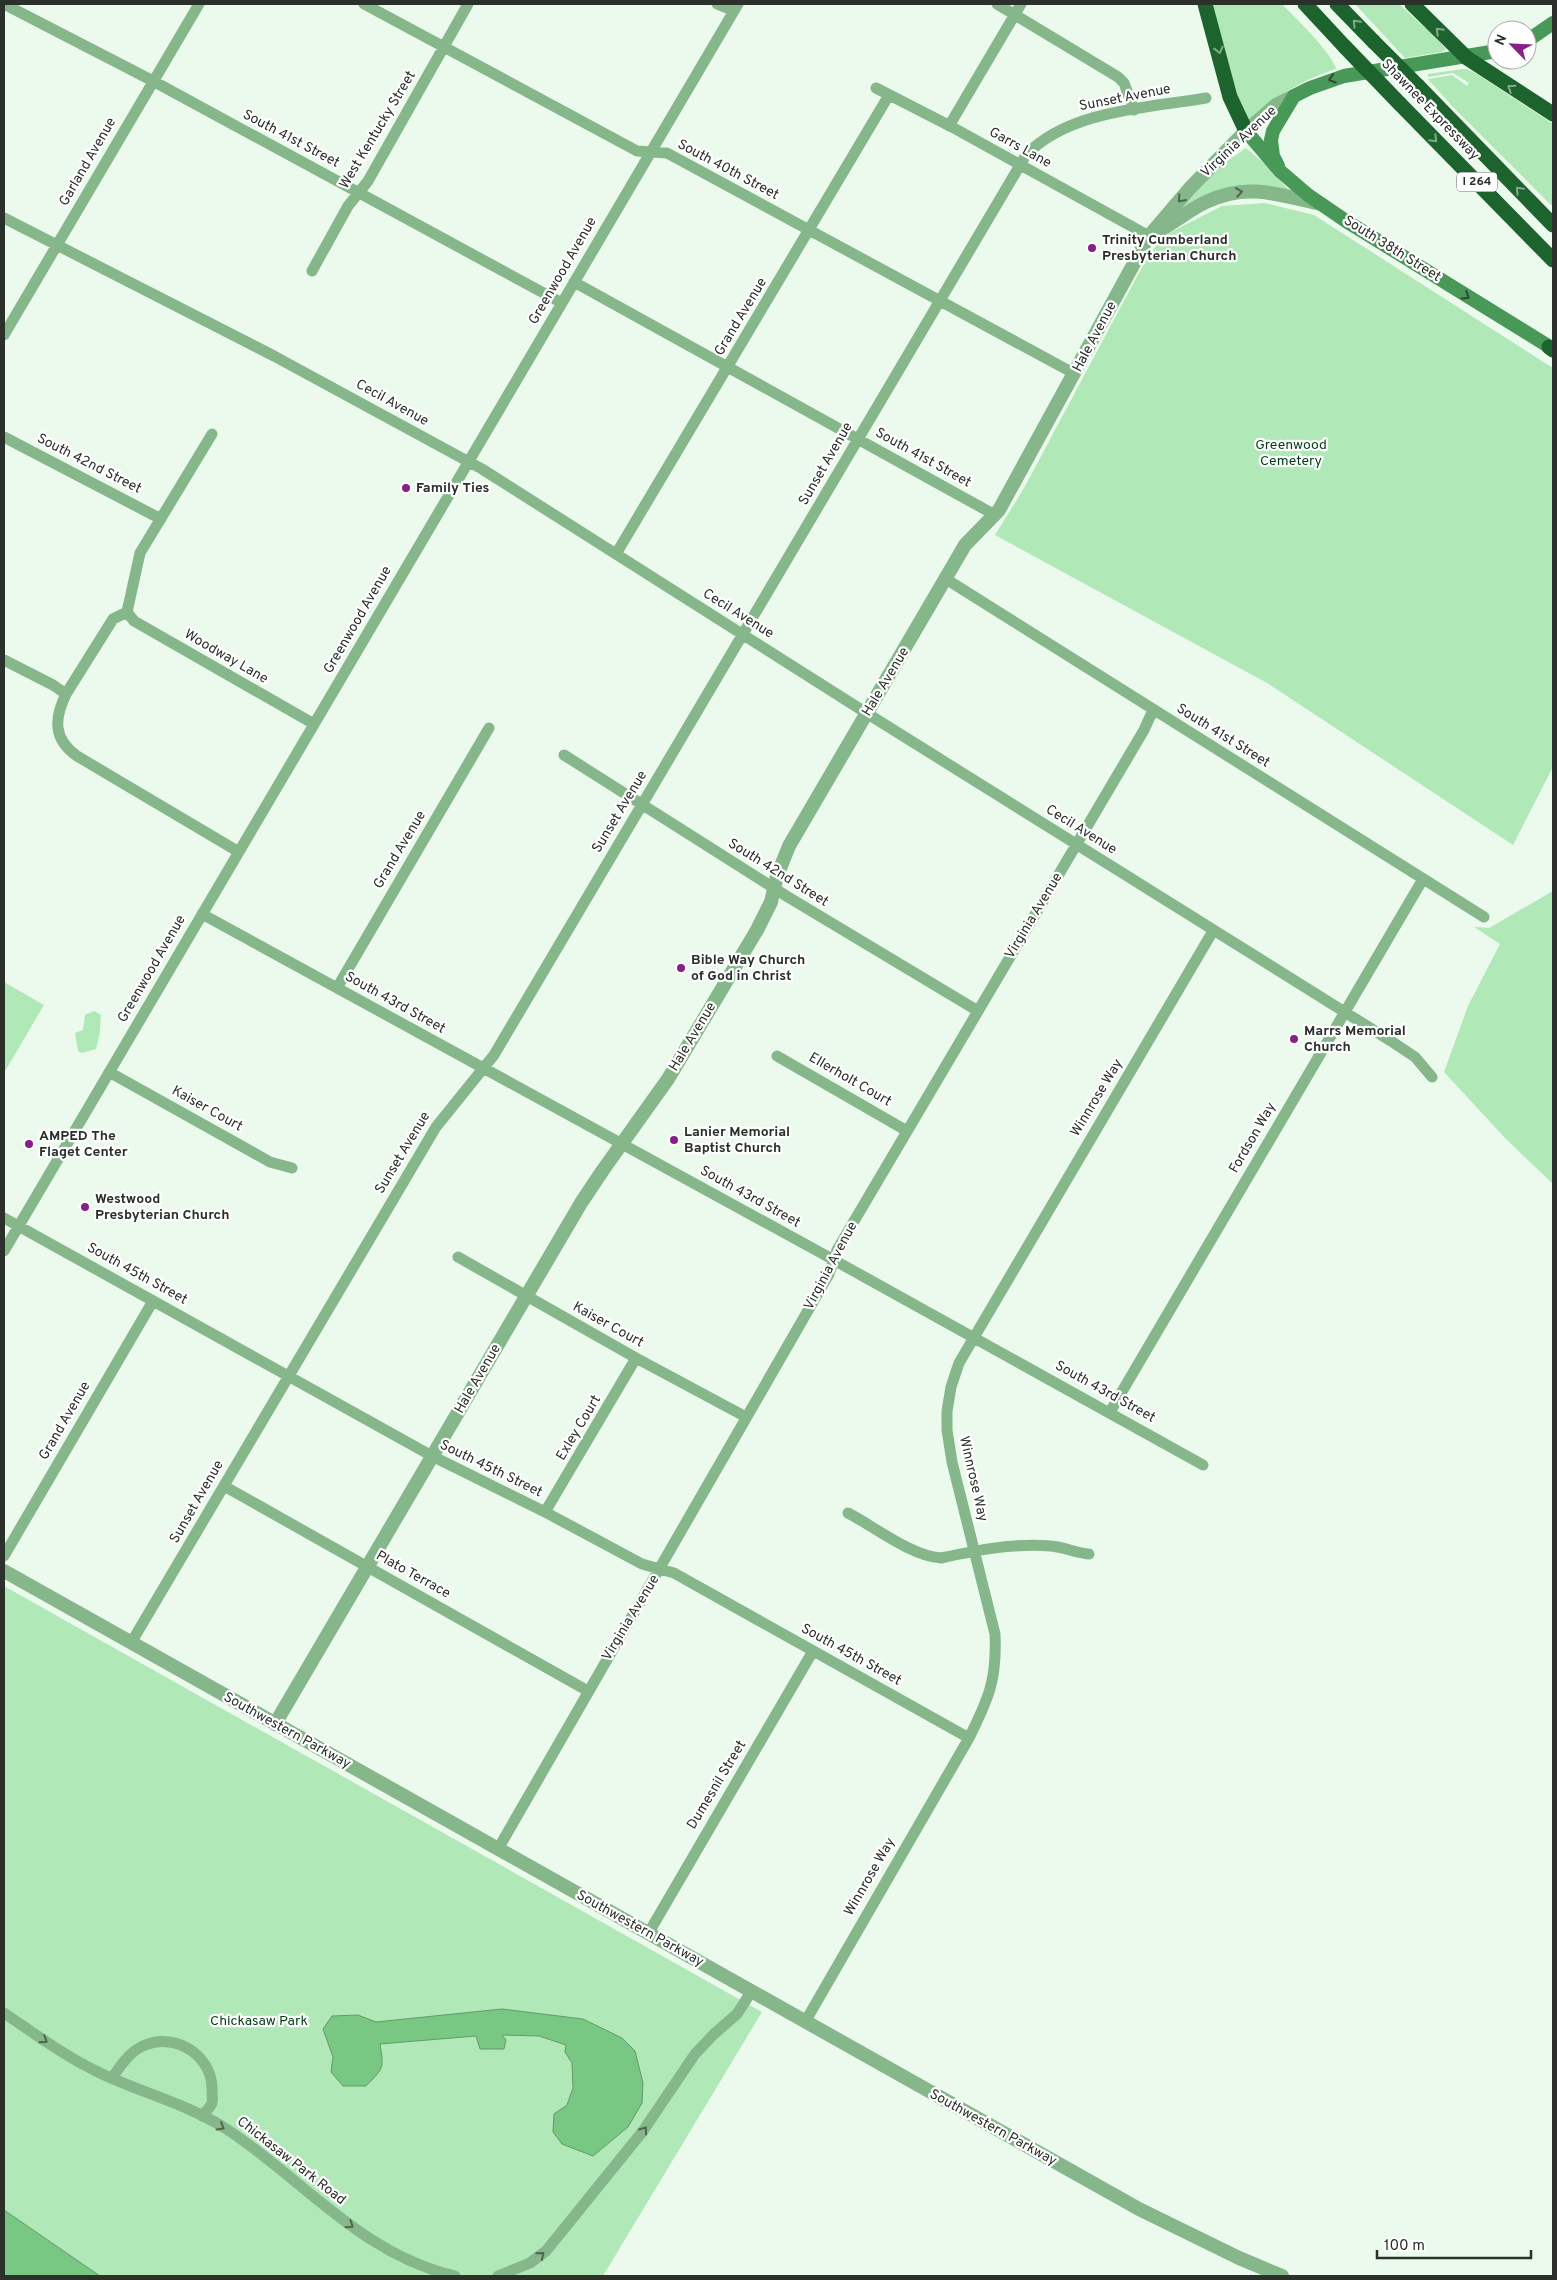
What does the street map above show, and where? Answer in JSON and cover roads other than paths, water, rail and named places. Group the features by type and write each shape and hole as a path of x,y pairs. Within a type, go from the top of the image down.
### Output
{"highway":[{"path":"1205,4 1230,97 1246,131"},
{"name":"Shawnee Expressway","path":"1305,4 1553,260"},
{"name":"Shawnee Expressway","path":"1338,4 1553,225"},
{"path":"1412,4 1467,58 1553,114"}],"main road":[{"path":"1537,34 1553,23"},
{"name":"Virginia Avenue","path":"1294,96 1321,82 1344,76 1487,53"},
{"path":"1280,171 1273,156 1271,140 1277,122 1294,96"},
{"name":"South 38th Street","path":"1246,131 1280,171 1322,204 1552,349"}],"street":[{"name":"South 41st Street","path":"4,4 153,81 562,303"},
{"name":"Garland Avenue","path":"4,335 199,4"},
{"name":"South 40th Street","path":"364,4 637,151 667,153 1075,374"},
{"name":"West Kentucky Street","path":"312,270 348,206 359,193 445,47 468,4"},
{"path":"717,4 736,7"},
{"path":"997,4 1118,77 1124,83 1134,110"},
{"path":"949,126 1021,4"},
{"name":"Greenwood Avenue","path":"4,1251 736,7"},
{"name":"Garrs Lane","path":"876,88 1020,164 1149,236"},
{"name":"Grand Avenue","path":"616,554 889,95"},
{"name":"Virginia Avenue","path":"1149,236 1190,188 1246,131 1276,105 1294,96"},
{"name":"Sunset Avenue","path":"132,1643 436,1127 494,1055 1026,155 1043,139 1069,125 1134,110 1206,98"},
{"path":"1149,236 1208,201 1240,191 1264,191 1322,204"},
{"name":"Cecil Avenue","path":"4,218 260,349 468,462 1415,1057 1432,1077"},
{"name":"Hale Avenue","path":"275,1724 581,1203 668,1079 739,961 765,916 771,902 776,876 789,846 966,545 996,515 1149,236"},
{"name":"South 41st Street","path":"574,282 996,515"},
{"path":"212,434 138,560 127,612 113,619 66,694 58,718 59,735 67,749 77,756 239,852"},
{"name":"South 42nd Street","path":"4,437 161,519"},
{"name":"South 41st Street","path":"946,579 1484,918"},
{"name":"Woodway Lane","path":"127,612 134,621 314,724"},
{"path":"4,660 66,694"},
{"name":"Virginia Avenue","path":"498,1849 829,1274 837,1250 1144,730 1153,710"},
{"name":"Grand Avenue","path":"337,988 489,728"},
{"name":"South 42nd Street","path":"564,755 774,888 978,1010"},
{"name":"Fordson Way","path":"1110,1412 1423,879"},
{"name":"South 43rd Street","path":"202,914 1110,1412 1203,1465"},
{"name":"Winnrose Way","path":"805,2022 969,1738 987,1703 992,1686 996,1657 991,1617 952,1462 947,1420 951,1388 960,1363 1214,931"},
{"name":"Ellerholt Court","path":"777,1056 907,1131"},
{"name":"Kaiser Court","path":"109,1072 270,1162 292,1168"},
{"name":"South 45th Street","path":"4,1218 432,1456 545,1512 642,1564 674,1573 969,1738"},
{"name":"Kaiser Court","path":"458,1257 636,1358 746,1416"},
{"name":"Grand Avenue","path":"4,1556 153,1301"},
{"name":"Exley Court","path":"545,1512 636,1358"},
{"name":"Plato Terrace","path":"224,1486 588,1691"},
{"path":"848,1513 924,1554 942,1558 991,1547 1026,1545 1067,1548 1089,1554"},
{"name":"Southwestern Parkway","path":"4,1571 1172,2227 1282,2276"},
{"name":"Dumesnil Street","path":"648,1934 813,1651"},
{"path":"498,2276 530,2263 546,2251 643,2131 696,2054 736,2014 751,1992"},
{"name":"Chickasaw Park Road","path":"4,2013 83,2064 202,2116 242,2140 325,2208 378,2243 421,2265 455,2276"},
{"path":"112,2078 135,2050 146,2045 168,2043 189,2049 204,2062 212,2076 212,2103 202,2116"}],"place":[{"name":"Trinity Cumberland Presbyterian Church","path":"1092,248"},
{"name":"Family Ties","path":"406,488"},
{"name":"Bible Way Church of God in Christ","path":"681,968"},
{"name":"Marrs Memorial Church","path":"1294,1039"},
{"name":"Lanier Memorial Baptist Church","path":"674,1140"},
{"name":"AMPED The Flaget Center","path":"29,1144"},
{"name":"Westwood Presbyterian Church","path":"85,1207"}],"park label":[{"name":"Greenwood Cemetery","path":"1291,454"},
{"name":"Chickasaw Park","path":"259,2021"}]}
